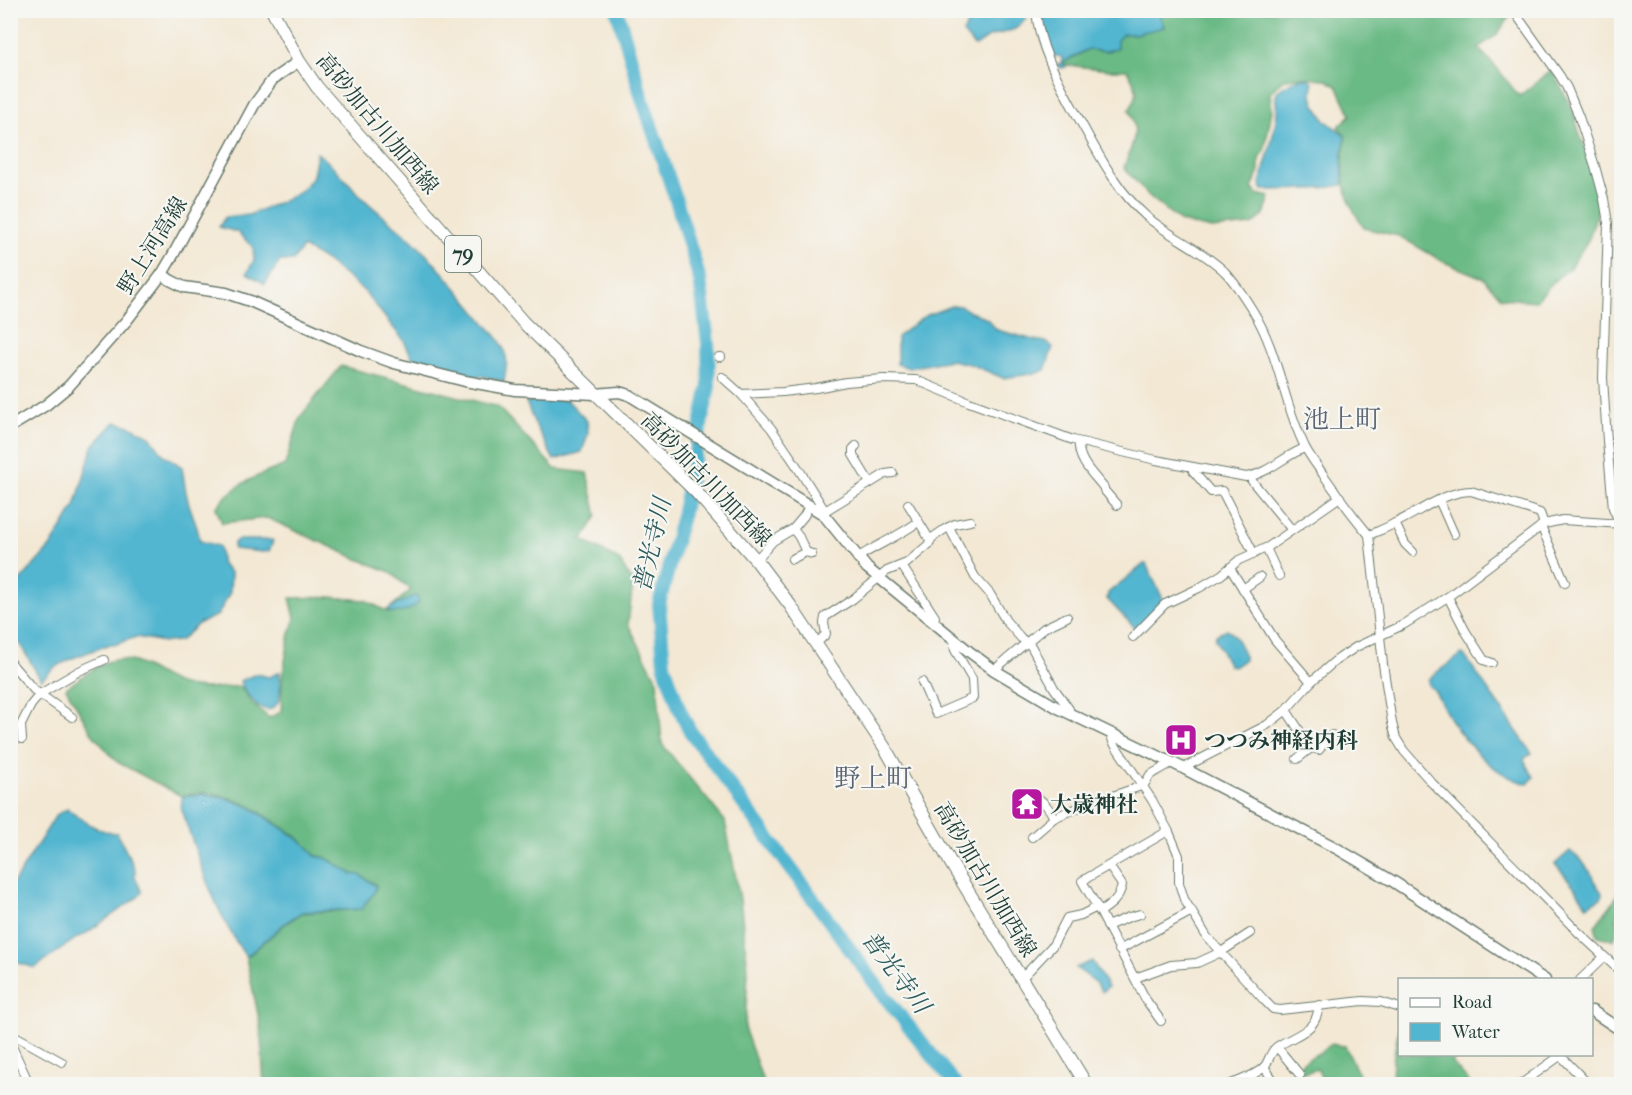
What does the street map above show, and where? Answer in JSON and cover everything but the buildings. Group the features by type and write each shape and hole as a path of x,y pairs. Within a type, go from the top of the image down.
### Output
{"main road":[{"name":"高砂加古川加西線","path":"272,10 299,61 317,87 474,267 523,322 694,490 756,560 816,644 885,748 952,865 1086,1084"}],"street":[{"path":"1036,10 1039,30 1052,64 1103,162 1120,188 1145,215 1225,272 1254,312 1276,361 1305,448 1369,535 1383,664 1396,738 1404,751 1503,856 1576,932 1622,974"},
{"path":"1513,10 1567,88 1582,127 1604,200 1608,223 1604,397 1613,508 1621,524 1622,536"},
{"name":"野上河高線","path":"10,427 46,405 69,386 127,320 162,274 178,247 254,105 273,79 299,61"},
{"path":"162,274 184,286 226,293 250,301 360,351 394,363 465,381 515,390 595,394 619,392 629,395 824,513"},
{"path":"722,377 741,394 771,428 824,513 857,558 878,578 994,670 1068,712 1183,768 1336,848 1394,882 1542,978"},
{"path":"741,394 783,392 883,379 916,380 1040,429 1079,441 1246,477 1268,469 1305,448"},
{"path":"1079,441 1084,463 1117,505"},
{"path":"856,446 853,449 854,455 870,483"},
{"path":"1193,467 1193,471 1211,492 1222,491 1254,554"},
{"path":"824,513 885,474 893,473"},
{"path":"1251,477 1292,530"},
{"path":"1369,535 1455,493 1471,491 1540,513 1565,582"},
{"path":"1133,637 1165,604 1221,575 1239,560 1266,548 1340,497"},
{"path":"1439,500 1454,534"},
{"path":"908,504 930,540"},
{"path":"756,560 773,541 793,529 809,506"},
{"path":"1183,768 1267,725 1286,710 1311,682 1335,661 1356,647 1403,625 1448,597 1543,525 1563,520 1621,524"},
{"path":"816,644 826,634 825,617 891,568 902,566 928,545 930,540 949,527 970,521"},
{"path":"857,558 918,522"},
{"path":"1395,523 1405,544 1413,552"},
{"path":"949,527 975,577 990,594 1006,621 1037,654 1054,688 1069,709 1068,712"},
{"path":"792,559 809,553 793,529"},
{"path":"1266,548 1279,576"},
{"path":"902,566 935,618 934,623"},
{"path":"1230,568 1275,640 1311,682"},
{"path":"1243,589 1260,578"},
{"path":"1448,597 1484,660 1492,663"},
{"path":"994,670 1044,628 1067,617"},
{"path":"922,682 936,714 973,698 972,679 955,650 956,641"},
{"path":"22,739 21,725 31,705 40,694 79,671 104,660"},
{"path":"10,662 34,690 72,717"},
{"path":"1286,710 1311,748 1319,750 1332,735"},
{"path":"1111,734 1113,742 1152,800 1168,831 1179,856 1179,883 1184,899 1207,937 1274,1008 1280,1010 1363,1001 1381,1002 1398,1007"},
{"path":"1297,759 1311,748"},
{"path":"1032,837 1054,818 1066,812 1143,786 1150,775 1170,762"},
{"path":"1033,794 1042,800 1054,818"},
{"path":"1161,1021 1146,1000 1082,881 1168,831"},
{"path":"1021,979 1053,945 1067,918 1110,907 1114,902 1122,885 1109,866"},
{"path":"1119,950 1192,911"},
{"path":"1107,926 1140,914"},
{"path":"1135,978 1171,965 1197,963 1221,952 1250,933"},
{"path":"1582,978 1604,957"},
{"path":"1231,1084 1264,1067 1276,1047 1304,1033 1316,1018 1319,1005"},
{"path":"1593,1012 1622,1031"},
{"path":"10,1033 62,1062"},
{"path":"10,1042 27,1079 20,1084"},
{"path":"1276,1047 1300,1075"},
{"path":"1521,1084 1559,1056"},
{"path":"1561,1056 1588,1084"},
{"path":"1264,1067 1276,1084"}],"green space":[{"path":"1160,11 1507,11 1510,16 1497,35 1478,48 1519,96 1552,70 1573,111 1600,204 1589,239 1569,269 1556,279 1536,301 1502,298 1483,278 1444,262 1399,236 1364,228 1354,211 1345,187 1343,156 1345,135 1338,127 1351,115 1337,86 1325,79 1297,77 1282,80 1270,93 1272,110 1264,152 1259,159 1259,171 1252,188 1257,194 1270,197 1264,215 1252,225 1211,229 1181,222 1149,196 1124,168 1135,132 1129,110 1135,99 1136,90 1127,70 1061,64 1087,50 1107,51 1117,48 1117,40 1123,34 1135,34 1164,27"},
{"path":"341,366 498,407 555,469 587,473 597,516 582,540 619,560 633,583 628,624 657,680 662,744 725,821 740,899 748,970 745,1030 764,1084 264,1084 260,1024 246,958 285,924 302,913 362,909 374,893 376,885 326,858 315,855 295,835 250,806 205,792 181,796 117,762 93,735 66,688 104,663 119,659 128,660 186,686 209,688 240,686 252,703 269,718 281,712 282,678 295,618 290,598 331,597 365,600 386,611 411,590 390,572 267,518 222,523 216,508 239,486 285,465 300,417"},
{"path":"1621,884 1621,906 1616,916 1618,926 1614,940 1598,936 1595,926 1614,901"},
{"path":"1398,1034 1398,1056 1456,1056 1452,1063 1471,1084 1372,1084 1392,1080"},
{"path":"1330,1044 1345,1046 1363,1084 1320,1084 1323,1080 1317,1069 1304,1073 1298,1071 1303,1063"}],"water":[{"path":"974,11 1023,11 1026,19 1015,29 989,37 976,46 963,33"},
{"path":"1038,11 1160,11 1164,27 1135,34 1123,34 1117,40 1117,48 1107,51 1086,50 1062,63 1066,67 1060,68 1057,65 1061,63 1062,57 1052,57 1043,42"},
{"path":"1300,78 1313,82 1314,103 1325,120 1345,138 1342,158 1343,185 1315,189 1263,190 1260,184 1274,129 1277,111 1276,94"},
{"path":"317,153 366,201 418,246 480,316 500,341 505,352 504,382 482,376 472,378 453,368 429,365 413,359 404,341 364,291 329,263 303,247 293,261 280,261 265,284 247,273 254,260 253,247 237,232 219,227 225,217 249,215 285,200 303,189 313,176"},
{"path":"951,306 961,306 987,319 997,330 1046,342 1053,347 1045,370 1003,378 970,364 950,360 909,368 897,364 897,337 925,316"},
{"path":"546,399 567,400 587,421 588,434 582,452 554,460 526,402"},
{"path":"115,422 130,426 150,436 163,454 182,467 186,495 200,541 219,546 222,565 231,573 230,592 218,615 198,624 180,641 164,642 136,637 114,645 110,644 55,667 41,680 11,631 11,591 51,546 75,506 93,446"},
{"path":"237,540 273,541 269,551 262,552 234,549 234,543"},
{"path":"1144,564 1164,601 1137,628 1107,599 1108,593"},
{"path":"414,596 419,602 413,608 397,613 388,612 390,608"},
{"path":"1227,629 1239,643 1244,656 1244,660 1234,667 1229,666 1215,639 1216,635"},
{"path":"1462,654 1532,753 1524,759 1534,777 1528,784 1504,774 1483,759 1457,729 1434,690 1429,686 1428,680 1433,675"},
{"path":"280,672 279,699 273,708 268,710 251,699 240,681 256,674 269,677"},
{"path":"205,794 229,799 250,807 294,836 315,856 326,858 376,886 374,894 362,909 302,912 285,923 246,957 216,903 181,808 182,797"},
{"path":"67,809 96,828 117,833 135,869 135,877 142,892 35,968 19,963 11,964 11,887 56,815"},
{"path":"1570,851 1582,861 1602,893 1601,898 1587,906 1555,864"},
{"path":"1092,961 1108,987 1102,992 1094,981 1076,968"}],"waterway":[{"name":"普光寺川","path":"617,10 642,98 700,280 708,343 709,386 683,512 659,604 664,664 679,708 690,731 882,993 955,1084"}],"place":[{"name":"つつみ神経内科","path":"1181,740"},
{"name":"大歳神社","path":"1027,804"}],"district":[{"name":"池上町","path":"1342,419"},
{"name":"野上町","path":"873,778"}]}
